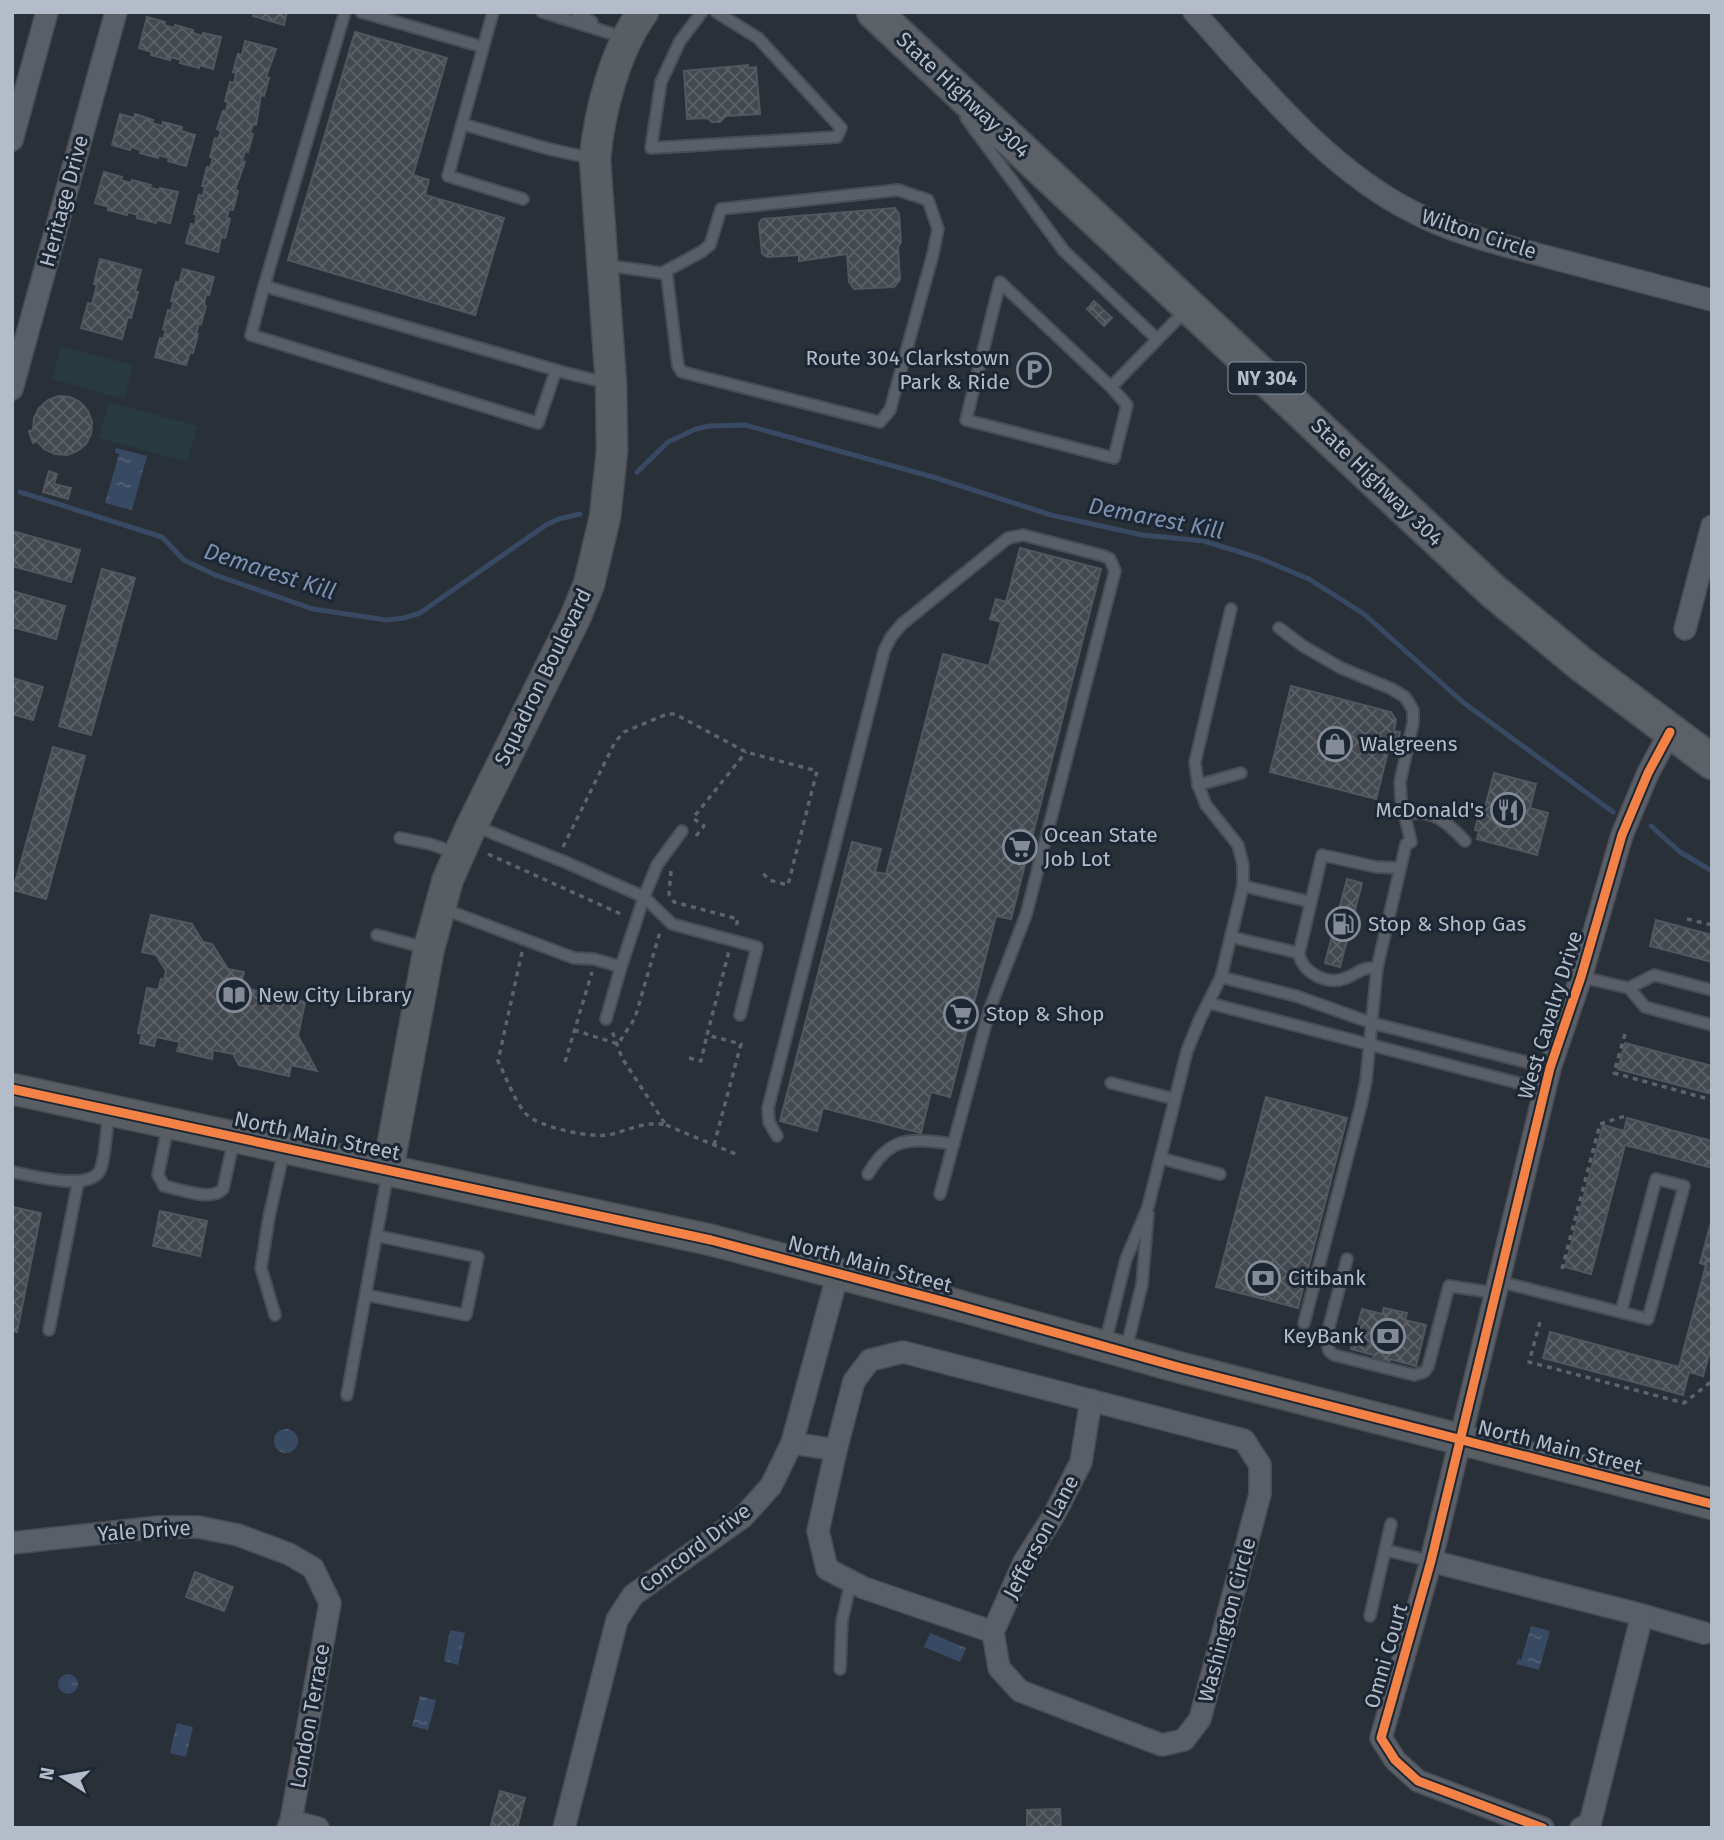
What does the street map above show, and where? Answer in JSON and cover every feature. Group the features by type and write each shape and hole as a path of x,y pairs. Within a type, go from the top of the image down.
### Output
{"main road":[{"name":"State Highway 304","path":"874,12 1493,591 1581,664 1712,762"}],"street":[{"path":"12,140 47,12"},
{"name":"Heritage Drive","path":"12,389 116,12"},
{"name":"Squadron Boulevard","path":"388,1169 439,907 458,854 562,648 589,584 606,517 612,450 611,384 595,159 617,34 643,12"},
{"name":"Wilton Circle","path":"1194,12 1320,145 1367,183 1417,214 1474,237 1712,300"},
{"path":"1685,629 1712,526"},
{"name":"West Cavalry Drive","path":"1459,1439 1550,1068 1581,977 1629,818 1648,773 1670,732"},
{"name":"North Main Street","path":"14,1093 109,1110 711,1240 1115,1349 1712,1504"},
{"name":"Concord Drive","path":"564,1828 617,1620 633,1595 743,1517 771,1486 792,1443 838,1273"},
{"name":"Washington Circle","path":"903,1352 1091,1400 1244,1440 1260,1465 1260,1494 1200,1719 1184,1740 1162,1745 1020,1691 999,1668 993,1632 864,1588 827,1569 818,1531 854,1381 870,1360 903,1352"},
{"name":"Jefferson Lane","path":"993,1632 1024,1562 1055,1515 1081,1462 1091,1400"},
{"name":"Omni Court","path":"1459,1439 1431,1562 1381,1738 1395,1759 1418,1781 1543,1828"},
{"path":"792,1443 836,1450"},
{"name":"Yale Drive","path":"12,1543 159,1527 198,1527 238,1535 289,1554 313,1568 330,1603"},
{"path":"1431,1562 1704,1633"},
{"name":"London Terrace","path":"290,1824 330,1603"},
{"path":"1581,1828 1590,1824 1642,1615"},
{"path":"290,1824 318,1828"}],"lane":[{"path":"345,12 251,335 538,423 556,370"},
{"path":"361,12 483,47"},
{"path":"493,12 449,176 523,199"},
{"path":"542,12 617,34"},
{"path":"576,12 617,34"},
{"path":"702,12 680,41 661,82 651,148 837,137 841,128 758,38 716,12"},
{"path":"923,59 1064,251 1157,339"},
{"path":"462,124 595,159"},
{"path":"602,265 662,273 667,276 678,366 682,372 880,422 890,410 933,254 937,229 928,200 898,190 721,209 710,245 662,273"},
{"path":"1000,282 1041,320 1111,387 1127,405 1114,458 966,420 1000,282"},
{"path":"264,286 611,384"},
{"path":"1111,387 1189,307"},
{"path":"777,1136 769,1122 768,1108 884,651 891,637 902,624 1001,542 1015,536 1023,535 1104,556 1110,559 1115,571 1026,915 990,1009 940,1194"},
{"path":"1115,1349 1126,1259 1148,1207 1193,1033 1221,977 1243,886 1243,865 1238,845 1206,805 1195,774 1196,751 1231,609"},
{"path":"1279,628 1303,646 1341,668 1392,689 1405,697 1413,710 1413,723 1400,782 1411,842 1406,844 1377,968 1361,1105 1304,1323"},
{"path":"1198,785 1241,773"},
{"path":"1404,815 1414,812 1435,815 1444,820 1465,841"},
{"path":"472,825 644,897 672,924 757,947 740,1016"},
{"path":"608,1023 617,966 657,865 682,831"},
{"path":"400,838 430,844 458,854"},
{"path":"1377,968 1366,968 1346,978 1335,980 1307,971 1300,962 1299,953 1322,855 1376,867 1401,868"},
{"path":"1243,886 1311,902"},
{"path":"439,907 574,958 594,959 617,966"},
{"path":"377,935 429,948"},
{"path":"1231,937 1299,953"},
{"path":"1629,988 1654,975 1712,990"},
{"path":"1221,977 1296,996 1372,1023 1550,1068"},
{"path":"1581,977 1629,988 1645,1007 1712,1025"},
{"path":"1209,1003 1545,1090"},
{"path":"1111,1083 1175,1099"},
{"path":"12,1172 78,1182 94,1178 101,1168 109,1110"},
{"path":"168,1123 158,1175 164,1186 216,1195 223,1189 235,1137"},
{"path":"868,1174 883,1152 903,1141 954,1144"},
{"path":"275,1315 261,1268 269,1217 285,1148"},
{"path":"1160,1158 1220,1174"},
{"path":"347,1395 378,1236 388,1169"},
{"path":"1347,1259 1326,1338 1329,1351 1334,1355 1414,1375 1424,1372 1428,1367 1449,1286 1496,1287 1648,1319 1684,1186 1656,1179 1621,1312"},
{"path":"49,1331 78,1182"},
{"path":"1115,1349 1142,1284 1148,1207"},
{"path":"366,1295 466,1315 478,1256 378,1236"},
{"path":"1370,1616 1391,1524"},
{"path":"1385,1550 1431,1562"},
{"path":"840,1669 842,1621 851,1581"}],"path":[{"path":"557,859 615,742 624,732 667,713 675,714 746,752 817,771 788,885 769,880 761,871"},
{"path":"691,844 704,826 693,818 746,752"},
{"path":"488,854 626,916"},
{"path":"677,862 669,882 669,894 674,902 738,919 701,1061 689,1058"},
{"path":"618,1044 635,1018 665,917"},
{"path":"1687,919 1712,925"},
{"path":"524,939 498,1061 525,1113 540,1123 597,1136 610,1135 649,1123 666,1125 738,1155"},
{"path":"565,1062 592,972 609,976 617,966"},
{"path":"608,1023 622,1058 666,1125"},
{"path":"574,1030 618,1044"},
{"path":"1625,1034 1614,1073 1712,1100"},
{"path":"707,1035 741,1044 714,1145"},
{"path":"1562,1269 1600,1124 1628,1115"},
{"path":"1540,1322 1529,1362 1684,1404 1712,1381"}],"green space":[{"path":"61,346 133,365 124,399 52,379"},
{"path":"109,402 197,426 187,462 99,438"}],"water":[{"path":"116,448 147,456 132,510 105,503 119,454 115,453"},
{"path":"286,1429 294,1433 298,1441 294,1449 286,1453 278,1449 274,1441 278,1433"},
{"path":"1531,1626 1550,1631 1539,1670 1516,1664 1518,1659 1521,1660"},
{"path":"450,1630 465,1633 458,1665 444,1661"},
{"path":"930,1633 966,1648 960,1662 924,1647"},
{"path":"68,1674 75,1677 78,1684 75,1691 68,1694 61,1691 58,1684 61,1677"},
{"path":"420,1696 436,1700 428,1730 412,1726"},
{"path":"177,1723 193,1727 186,1757 170,1753"}],"building":[{"path":"254,12 287,12 284,25 253,16"},
{"path":"147,17 165,22 164,25 174,28 175,25 193,30 193,33 202,36 203,33 221,37 213,69 180,63 181,60 171,57 170,60 151,55 152,52 139,48"},
{"path":"355,32 447,58 413,175 429,180 425,195 504,218 475,315 288,260"},
{"path":"245,41 276,49 266,77 269,78 264,96 261,95 256,125 253,124 250,134 253,134 248,152 245,151 242,161 245,162 235,190 238,191 233,210 229,209 227,218 230,219 225,238 221,237 218,252 186,243 191,224 195,225 197,215 194,214 199,195 203,196 205,186 202,186 207,167 210,168 213,158 210,157 215,138 218,139 221,131 217,129 223,111 226,111 228,102 225,101 230,82 234,83 236,73 233,72 238,54 242,55"},
{"path":"748,65 748,68 756,67 760,114 726,116 720,122 712,122 707,118 687,119 684,71"},
{"path":"120,114 134,118 135,114 162,126 163,122 182,127 181,131 195,135 186,166 168,161 169,158 159,155 158,158 140,153 141,150 131,147 130,150 112,145"},
{"path":"104,172 122,177 121,180 131,183 132,180 151,185 150,188 178,192 170,223 137,218 138,215 108,210 109,207 95,203"},
{"path":"895,208 899,214 901,242 898,247 900,280 894,287 854,289 849,282 847,254 799,261 799,255 767,257 762,254 759,224 762,219"},
{"path":"100,259 141,270 131,318 128,317 122,339 81,328 88,303 92,304"},
{"path":"183,269 214,277 209,295 206,294 206,306 201,324 199,323 193,353 190,352 186,365 155,357 160,338 163,339 166,330 163,329 168,310 171,311 174,301 171,301 176,282 179,283"},
{"path":"1094,301 1112,318 1104,326 1087,309"},
{"path":"59,396 80,402 88,411 92,422 91,434 86,444 67,455 44,449 37,441 33,443 29,431 33,430 34,418 39,408 48,400"},
{"path":"49,471 57,474 54,484 71,488 68,499 43,492"},
{"path":"12,531 80,550 71,582 12,566"},
{"path":"1020,548 1101,569 1011,919 996,916 950,1097 931,1092 921,1133 823,1108 817,1131 780,1121 852,842 881,849 875,872 886,874 943,654 989,666 1001,622 990,619 996,599 1006,602"},
{"path":"102,569 135,578 91,735 59,726"},
{"path":"12,591 65,606 56,639 12,627"},
{"path":"12,678 43,687 33,720 12,714"},
{"path":"1291,686 1391,712 1396,720 1394,731 1400,732 1397,746 1390,744 1376,799 1270,772"},
{"path":"53,747 85,756 46,899 13,890"},
{"path":"1494,773 1536,784 1530,808 1548,813 1537,855 1477,839 1479,831 1475,830 1479,814 1483,815"},
{"path":"1347,879 1362,883 1340,967 1325,963"},
{"path":"151,915 192,924 203,942 212,944 228,969 244,972 240,987 305,1002 298,1036 317,1071 291,1065 289,1076 239,1065 233,1054 213,1050 212,1059 177,1051 180,1042 156,1037 154,1046 140,1043 142,1034 138,1033 147,988 158,990 166,971 156,955 142,952"},
{"path":"1656,920 1712,935 1712,962 1650,946"},
{"path":"1625,1043 1712,1066 1712,1094 1618,1069"},
{"path":"1266,1097 1347,1118 1298,1308 1216,1287"},
{"path":"1627,1118 1712,1141 1712,1168 1625,1145 1591,1274 1565,1267 1603,1125 1624,1131"},
{"path":"12,1207 41,1213 17,1332 12,1331"},
{"path":"160,1211 207,1221 200,1256 153,1246"},
{"path":"1712,1219 1712,1344 1703,1376 1689,1372 1683,1395 1543,1358 1550,1332 1679,1367 1706,1265 1700,1263"},
{"path":"1384,1308 1407,1313 1405,1320 1426,1325 1416,1366 1390,1359 1387,1368 1372,1364 1374,1355 1351,1349 1362,1309 1382,1314"},
{"path":"195,1572 233,1587 224,1611 186,1597"},
{"path":"500,1791 525,1798 517,1828 490,1828"},
{"path":"1060,1809 1061,1828 1027,1828 1027,1810"}],"waterway":[{"name":"Demarest Kill","path":"637,472 668,442 696,429 745,425 933,477 1051,515 1142,535 1204,541 1259,558 1309,579 1364,614 1464,703 1613,812"},
{"name":"Demarest Kill","path":"20,492 162,537 184,560 215,575 313,609 386,620 420,613 546,525 580,514"},
{"name":"Demarest Kill","path":"1651,826 1680,852 1712,871"}],"cycle path":[{"path":"1543,1828 1418,1781 1395,1760 1381,1738 1431,1561 1550,1068 1581,977 1622,835 1648,773 1670,732"},
{"path":"12,1089 711,1240 1178,1367 1712,1504"}],"place":[{"name":"Route 304 Clarkstown Park & Ride","path":"1034,370"},
{"name":"Walgreens","path":"1335,744"},
{"name":"McDonald's","path":"1508,810"},
{"name":"Ocean State Job Lot","path":"1020,847"},
{"name":"Stop & Shop Gas","path":"1343,924"},
{"name":"New City Library","path":"234,995"},
{"name":"Stop & Shop","path":"961,1014"},
{"name":"Citibank","path":"1263,1278"},
{"name":"KeyBank","path":"1388,1336"}]}
